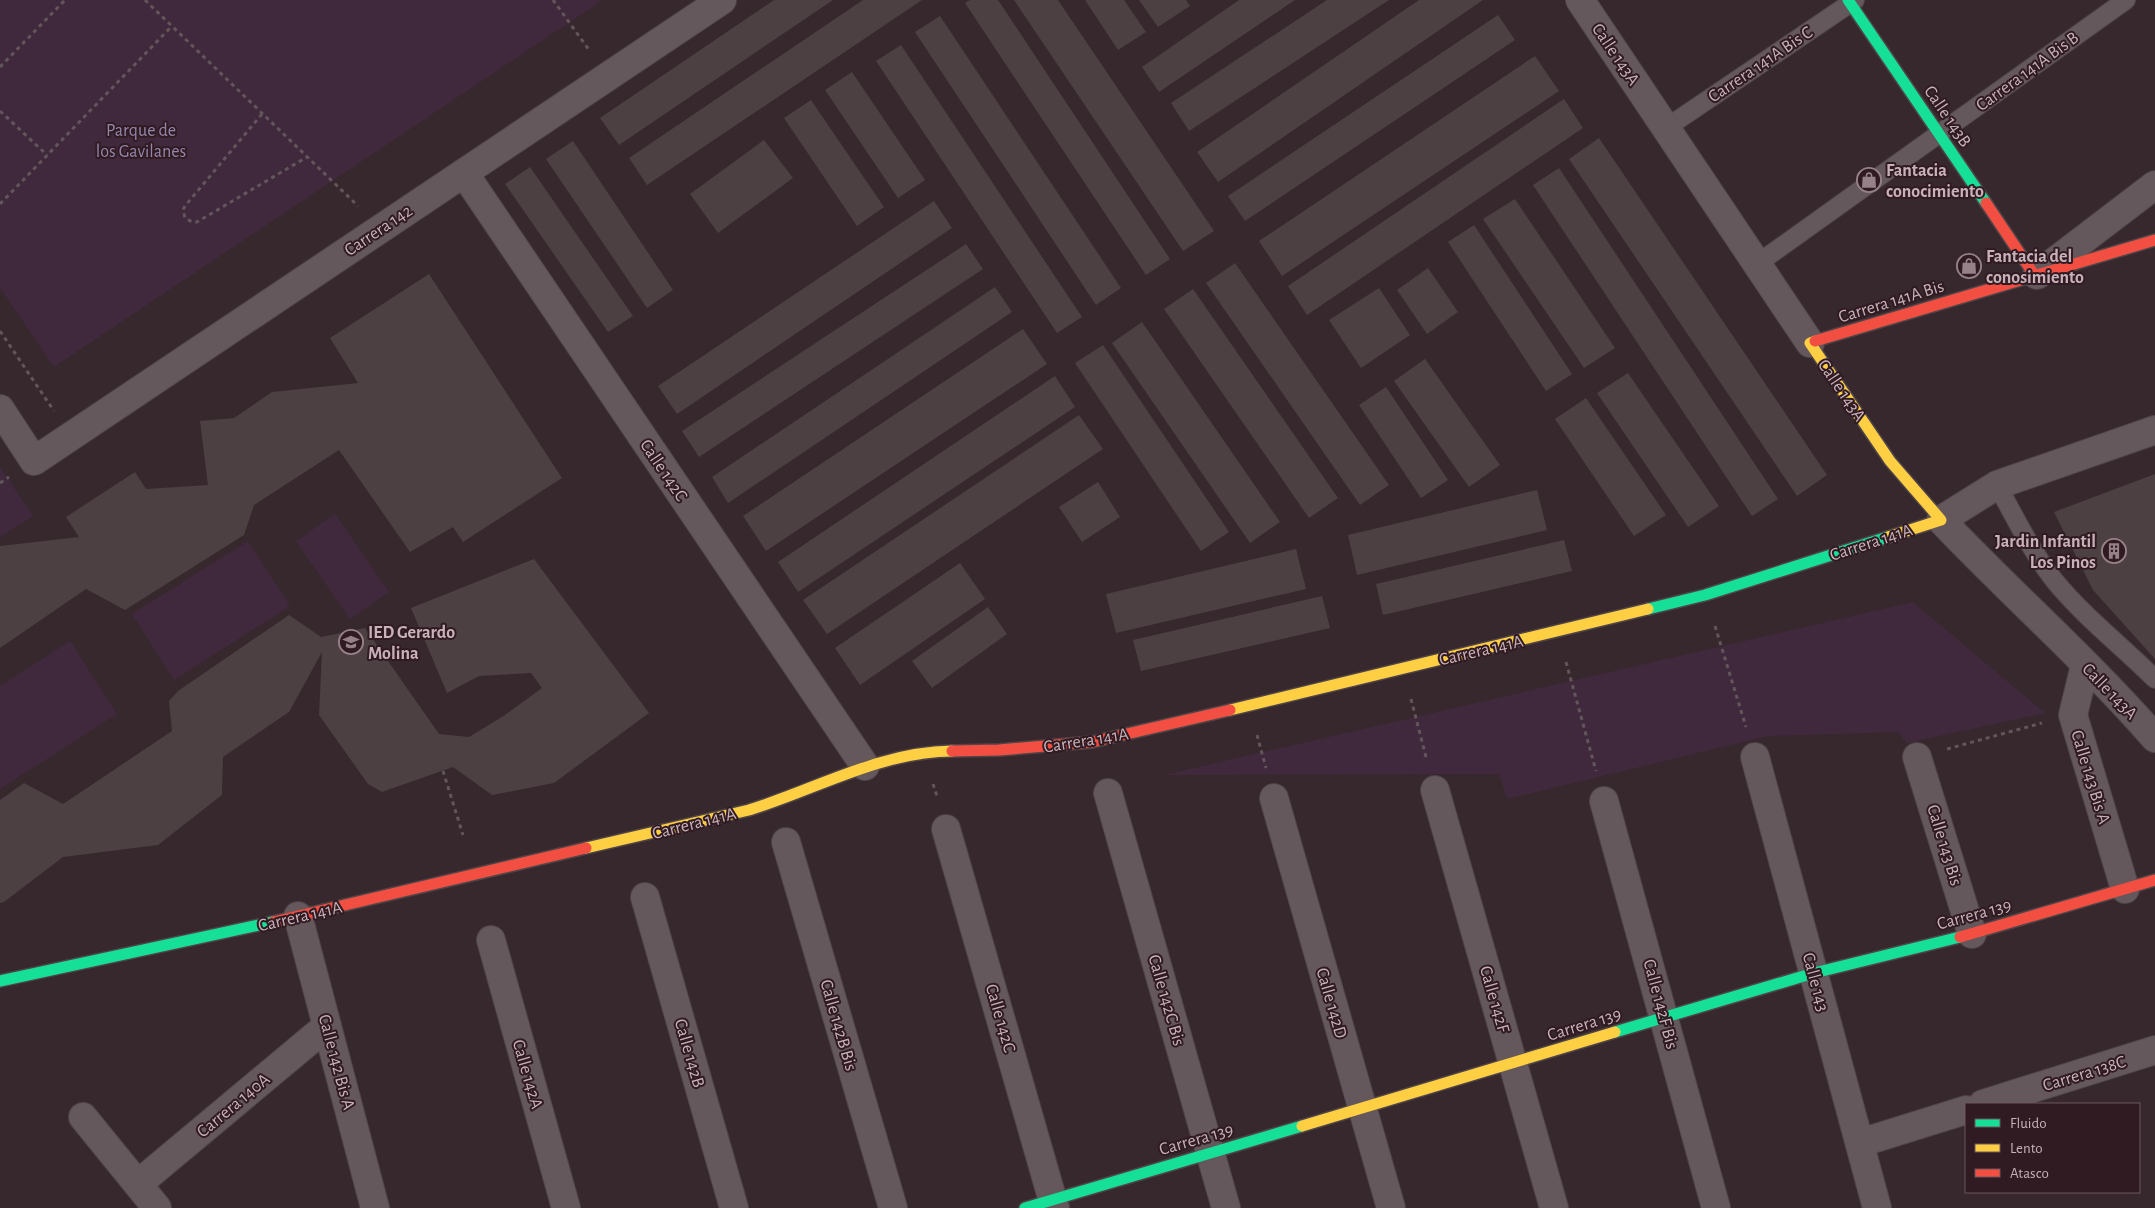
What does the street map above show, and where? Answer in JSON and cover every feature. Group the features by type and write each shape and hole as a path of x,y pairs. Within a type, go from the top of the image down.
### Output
{"street":[{"name":"Carrera 142","path":"0,409 34,461 722,0"},
{"name":"Calle 143A","path":"1584,1 1666,128 1890,461 1941,520 1990,572 2085,665 2155,738"},
{"name":"Calle 143B","path":"1851,1 2036,276"},
{"name":"Calle 142C","path":"464,173 865,766"},
{"path":"2036,276 2155,185"},
{"name":"Carrera 141A Bis","path":"1810,343 2155,240"},
{"name":"Carrera 141A","path":"0,981 298,916 749,810 775,802 865,766 900,756 1092,742 1404,669 1706,595 1941,520 1997,485 2155,430"},
{"name":"Calle 143 Bis A","path":"2085,665 2073,715 2125,889"},
{"name":"Calle 143","path":"1754,757 1877,1208"},
{"name":"Calle 143 Bis","path":"1917,757 1972,934"},
{"name":"Calle 142F","path":"1434,790 1554,1208"},
{"name":"Calle 142C Bis","path":"1108,793 1226,1208"},
{"name":"Calle 142D","path":"1274,798 1391,1208"},
{"name":"Calle 142F Bis","path":"1604,801 1716,1208"},
{"name":"Calle 142C","path":"946,829 1054,1204"},
{"name":"Calle 142B Bis","path":"786,842 893,1208"},
{"name":"Carrera 139","path":"1024,1208 1054,1204 1210,1153 1814,974 1972,934 2155,880"},
{"name":"Calle 142B","path":"645,897 734,1208"},
{"name":"Calle 142 Bis A","path":"298,916 371,1206"},
{"name":"Calle 142A","path":"491,940 566,1208"},
{"name":"Carrera 140A","path":"138,1184 327,1026"},
{"name":"Carrera 138C","path":"1987,1103 2155,1050"},
{"path":"1860,1143 1965,1110"},
{"path":"83,1117 157,1208"}],"lane":[{"name":"Carrera 141A Bis B","path":"1757,264 2126,0"},
{"name":"Carrera 141A Bis C","path":"1666,128 1851,1"},
{"path":"1997,485 2028,540 2054,580 2085,614 2155,679"}],"path":[{"path":"0,67 65,0"},
{"path":"145,0 358,206"},
{"path":"554,0 608,77"},
{"path":"0,204 172,26"},
{"path":"0,111 47,155"},
{"path":"262,114 185,206 183,210 185,218 196,222 307,157"},
{"path":"0,331 71,436"},
{"path":"1706,595 1754,757"},
{"path":"1558,632 1604,801"},
{"path":"1404,669 1434,790"},
{"path":"1249,706 1274,798"},
{"path":"1917,757 2073,715"},
{"path":"924,753 946,829"},
{"path":"443,771 462,835"}],"green space":[{"name":"Parque de los Gavilanes","path":"0,0 603,0 54,367 0,288"},
{"path":"0,467 33,516 0,537"},
{"path":"335,514 389,592 350,619 296,541"},
{"path":"248,541 290,606 174,680 132,614"},
{"path":"1913,602 2045,713 1907,743 1898,732 1768,736 1507,799 1499,774 1164,775"},
{"path":"70,641 117,714 0,789 0,686"}],"building":[{"path":"774,0 833,0 619,145 600,118"},
{"path":"863,0 922,0 647,185 629,158"},
{"path":"970,0 998,0 1170,259 1146,275 965,3"},
{"path":"1014,0 1058,0 1214,231 1183,251"},
{"path":"1085,0 1124,0 1146,32 1118,50"},
{"path":"1139,0 1186,0 1190,6 1158,27"},
{"path":"1239,0 1295,0 1159,92 1142,67"},
{"path":"1327,0 1389,0 1189,131 1171,103"},
{"path":"1419,0 1483,0 1218,182 1197,152"},
{"path":"1498,15 1515,40 1245,221 1228,196"},
{"path":"940,16 1121,288 1096,305 915,32"},
{"path":"901,45 1082,317 1057,333 876,61"},
{"path":"1535,56 1559,91 1282,276 1259,241"},
{"path":"852,72 925,180 898,198 825,90"},
{"path":"1564,99 1583,128 1307,315 1288,286"},
{"path":"811,100 884,207 857,226 784,118"},
{"path":"1599,138 1827,475 1797,496 1569,159"},
{"path":"764,140 793,178 718,233 690,194"},
{"path":"573,141 673,290 647,308 546,159"},
{"path":"530,167 633,316 608,332 505,184"},
{"path":"1559,168 1778,499 1752,516 1533,185"},
{"path":"1515,199 1615,348 1584,368 1483,219"},
{"path":"934,201 952,228 677,414 658,386"},
{"path":"1474,225 1572,374 1546,391 1448,242"},
{"path":"966,244 983,269 699,457 682,431"},
{"path":"1235,263 1389,485 1360,505 1206,283"},
{"path":"1428,268 1458,312 1427,334 1397,290"},
{"path":"429,274 562,478 463,542 453,527 410,552 339,450 254,505 244,535 125,610 86,589 0,648 0,546 79,537 66,517 135,472 146,489 208,485 200,421 234,418 272,392 358,383 330,338"},
{"path":"995,287 1012,312 728,503 712,477"},
{"path":"1379,288 1410,335 1361,368 1329,320"},
{"path":"1193,289 1338,498 1309,518 1164,309"},
{"path":"1142,322 1280,522 1250,543 1112,343"},
{"path":"1023,329 1047,364 766,551 743,516"},
{"path":"1103,345 1229,532 1201,551 1075,363"},
{"path":"1425,359 1500,465 1469,487 1394,381"},
{"path":"1628,373 1719,506 1688,527 1597,393"},
{"path":"1055,376 1075,407 798,592 778,562"},
{"path":"1386,387 1448,480 1421,498 1359,405"},
{"path":"1586,398 1666,515 1634,536 1555,419"},
{"path":"1079,415 1103,449 827,634 803,600"},
{"name":"Jardin Infantil Los Pinos","path":"2155,474 2155,659 2093,590 2054,512"},
{"path":"1098,482 1120,517 1082,542 1059,507"},
{"path":"1537,490 1547,530 1357,575 1348,535"},
{"path":"1564,540 1572,571 1383,615 1376,584"},
{"path":"1296,549 1306,589 1116,633 1106,594"},
{"path":"534,559 649,713 554,783 492,795 453,767 382,792 368,784 319,715 322,652 289,712 223,757 222,795 158,845 63,857 4,902 0,903 0,800 24,783 63,804 172,731 169,701 178,691 289,615 321,637 365,628 439,734 469,737 505,715 542,688 531,673 479,676 447,693 411,608"},
{"path":"960,563 985,599 860,685 835,648"},
{"path":"1322,596 1330,628 1141,671 1133,640"},
{"path":"988,607 1007,634 932,688 912,661"}],"traffic: fast":[{"path":"1848,0 1986,203"},
{"path":"1648,609 1705,595 1888,537"},
{"path":"0,981 273,922"},
{"path":"1615,1032 1814,973 1960,937"},
{"path":"1025,1208 1302,1126"}],"traffic: slow":[{"path":"1815,341 1810,343 1890,461 1941,520 1888,537"},
{"path":"1230,710 1648,609"},
{"path":"586,848 749,810 849,773 899,758 925,753 952,751"},
{"path":"1302,1126 1615,1032"}],"traffic: jam":[{"path":"1986,203 2035,276"},
{"path":"1815,341 2155,240"},
{"path":"952,751 999,750 1092,742 1230,710"},
{"path":"273,922 586,848"},
{"path":"1960,937 2155,880"}],"place":[{"name":"Fantacia conocimiento","path":"1869,180"},
{"name":"Fantacia del conosimiento","path":"1969,266"},
{"name":"Jardin Infantil Los Pinos","path":"2114,551"},
{"name":"IED Gerardo Molina","path":"351,642"}]}
